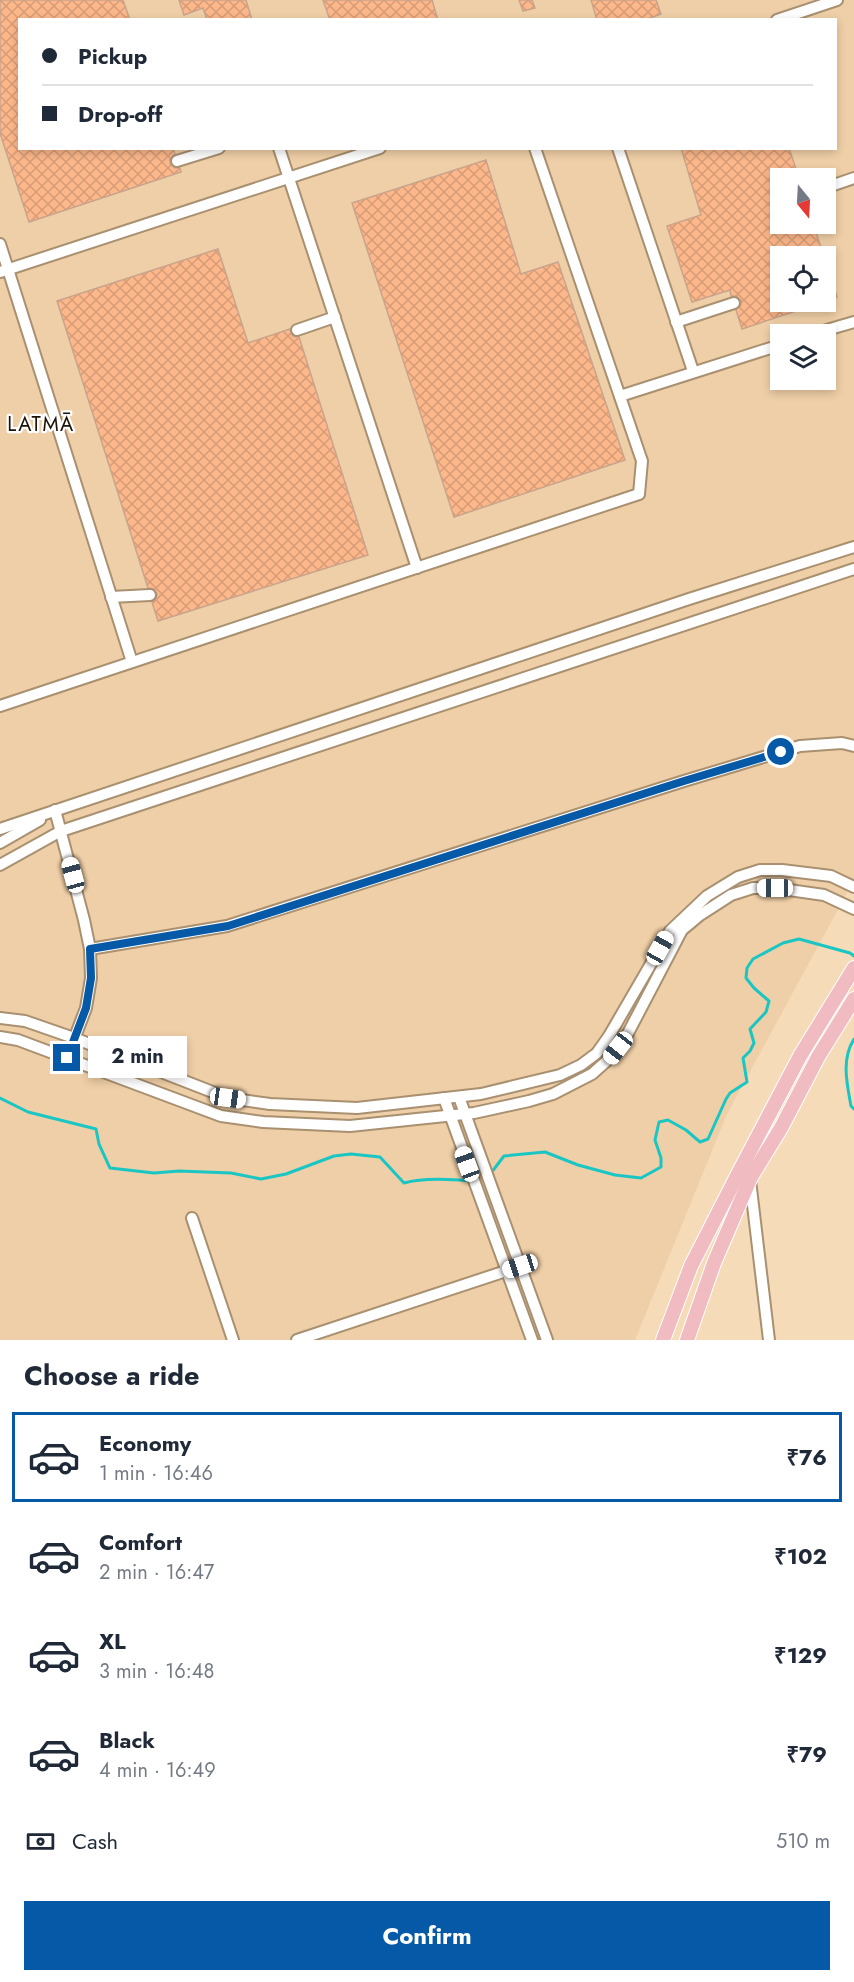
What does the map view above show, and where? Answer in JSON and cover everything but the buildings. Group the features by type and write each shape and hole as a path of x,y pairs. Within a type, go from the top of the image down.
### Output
{"main road":[{"path":"663,1340 690,1266 800,1056 852,970"},
{"path":"687,1340 714,1263 750,1180 781,1128 813,1065 854,999"},
{"path":"671,1318 692,1326"}],"street":[{"path":"783,18 837,0"},
{"path":"177,161 213,150"},
{"path":"280,150 417,568"},
{"path":"4,270 374,150"},
{"path":"0,706 639,494 642,461 536,150"},
{"path":"619,150 693,371"},
{"path":"836,184 854,178"},
{"path":"0,244 4,270 132,662"},
{"path":"676,322 734,303"},
{"path":"297,330 335,317"},
{"path":"836,327 854,322"},
{"path":"620,396 770,348"},
{"path":"0,829 689,599 854,547"},
{"path":"0,865 61,831 854,568"},
{"path":"111,597 150,595"},
{"path":"90,949 228,926 800,746 843,743 854,746"},
{"path":"55,810 90,949 91,978 88,998 67,1058"},
{"path":"0,843 55,810"},
{"path":"0,1018 25,1021 75,1038 228,1098 270,1104 357,1108 481,1094 560,1075 581,1065 597,1053 669,931 707,896 738,877 760,870 782,870 831,876 854,887"},
{"path":"0,1037 18,1040 220,1116 263,1122 350,1126 465,1114 553,1094 592,1074 610,1058 626,1037 682,930 731,895 753,888 775,888 824,895 854,909"},
{"path":"459,1097 547,1340"},
{"path":"444,1098 532,1340"},
{"path":"750,1180 769,1340"},
{"path":"192,1218 233,1340"},
{"path":"297,1340 520,1266"}],"shaded area":[{"path":"0,0 854,0 854,880 727,1114 635,1340 0,1340"}],"waterway":[{"path":"491,1173 504,1156 545,1152 578,1165 615,1175 641,1178 661,1167 661,1158 655,1140 659,1122 668,1120 686,1130 700,1142 708,1139 730,1093 747,1082 743,1058 754,1043 750,1029 766,1012 769,1001 746,978 747,968 753,959 783,943 799,939 854,956"},
{"path":"854,1039 846,1063 848,1089 851,1106 854,1109"},
{"path":"0,1098 28,1112 96,1129 99,1144 110,1168 154,1173 179,1171 231,1173 261,1179 286,1174 334,1156 351,1154 380,1157 404,1183 429,1179 472,1181"}],"district":[{"name":"LATMĀ","path":"41,424"}],"route":[{"path":"67,1058 86,1008 91,978 90,949 228,926 781,752"}]}
